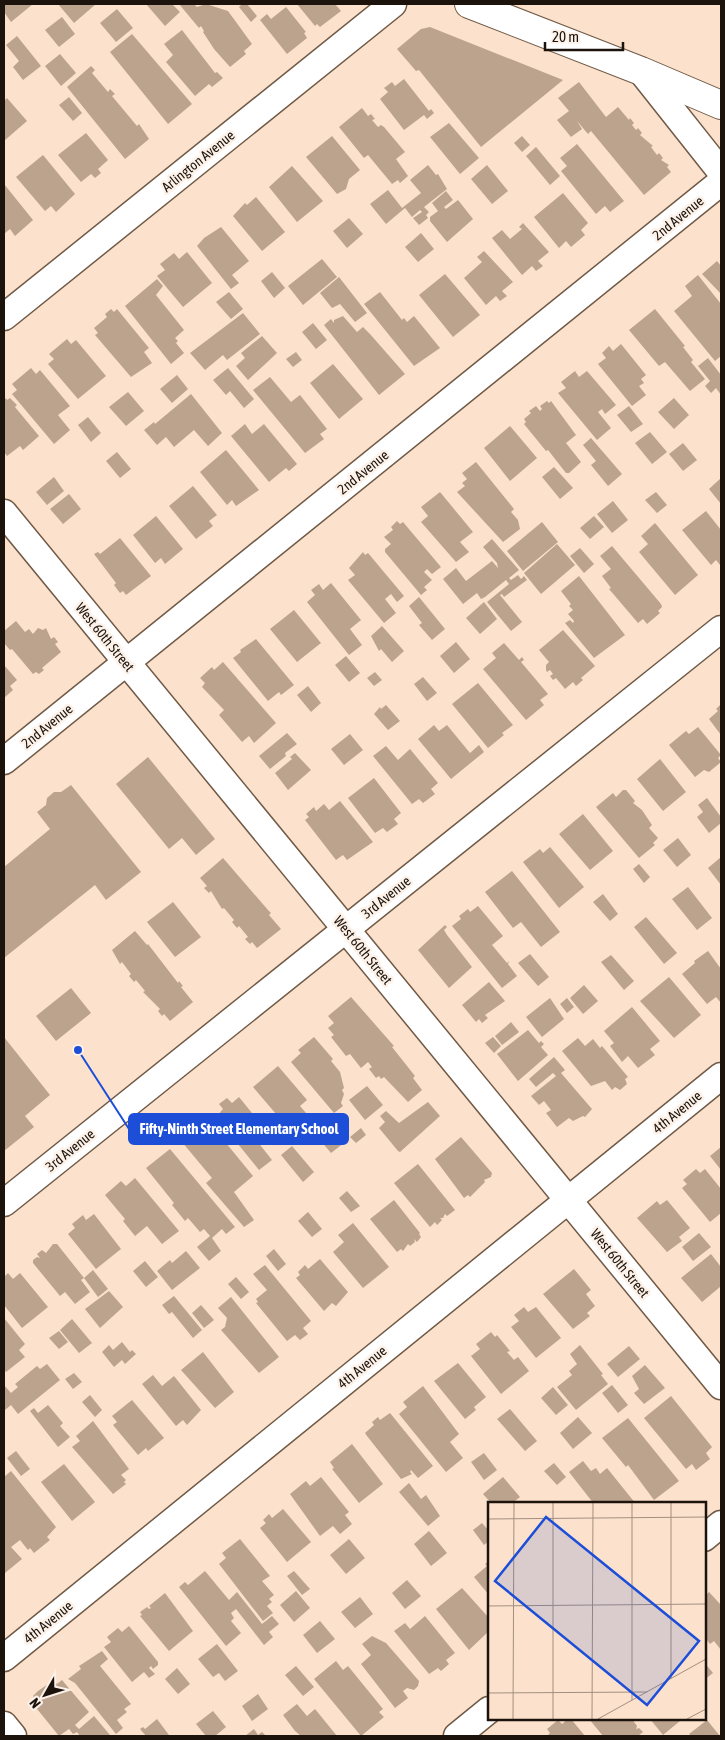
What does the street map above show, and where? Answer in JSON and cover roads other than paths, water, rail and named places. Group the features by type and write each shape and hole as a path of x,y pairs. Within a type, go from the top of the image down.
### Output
{"street":[{"name":"Arlington Avenue","path":"4,317 393,4"},
{"path":"469,4 641,71 721,105"},
{"path":"641,71 721,172"},
{"name":"2nd Avenue","path":"4,761 721,182"},
{"name":"West 60th Street","path":"4,513 721,1386"},
{"name":"3rd Avenue","path":"4,1203 721,629"},
{"name":"4th Avenue","path":"4,1658 721,1076"},
{"path":"705,1537 721,1524"},
{"path":"457,1736 488,1711"},
{"path":"4,1725 13,1736"}],"place":[{"name":"Fifty-Ninth Street Elementary School","path":"78,1050"}]}
